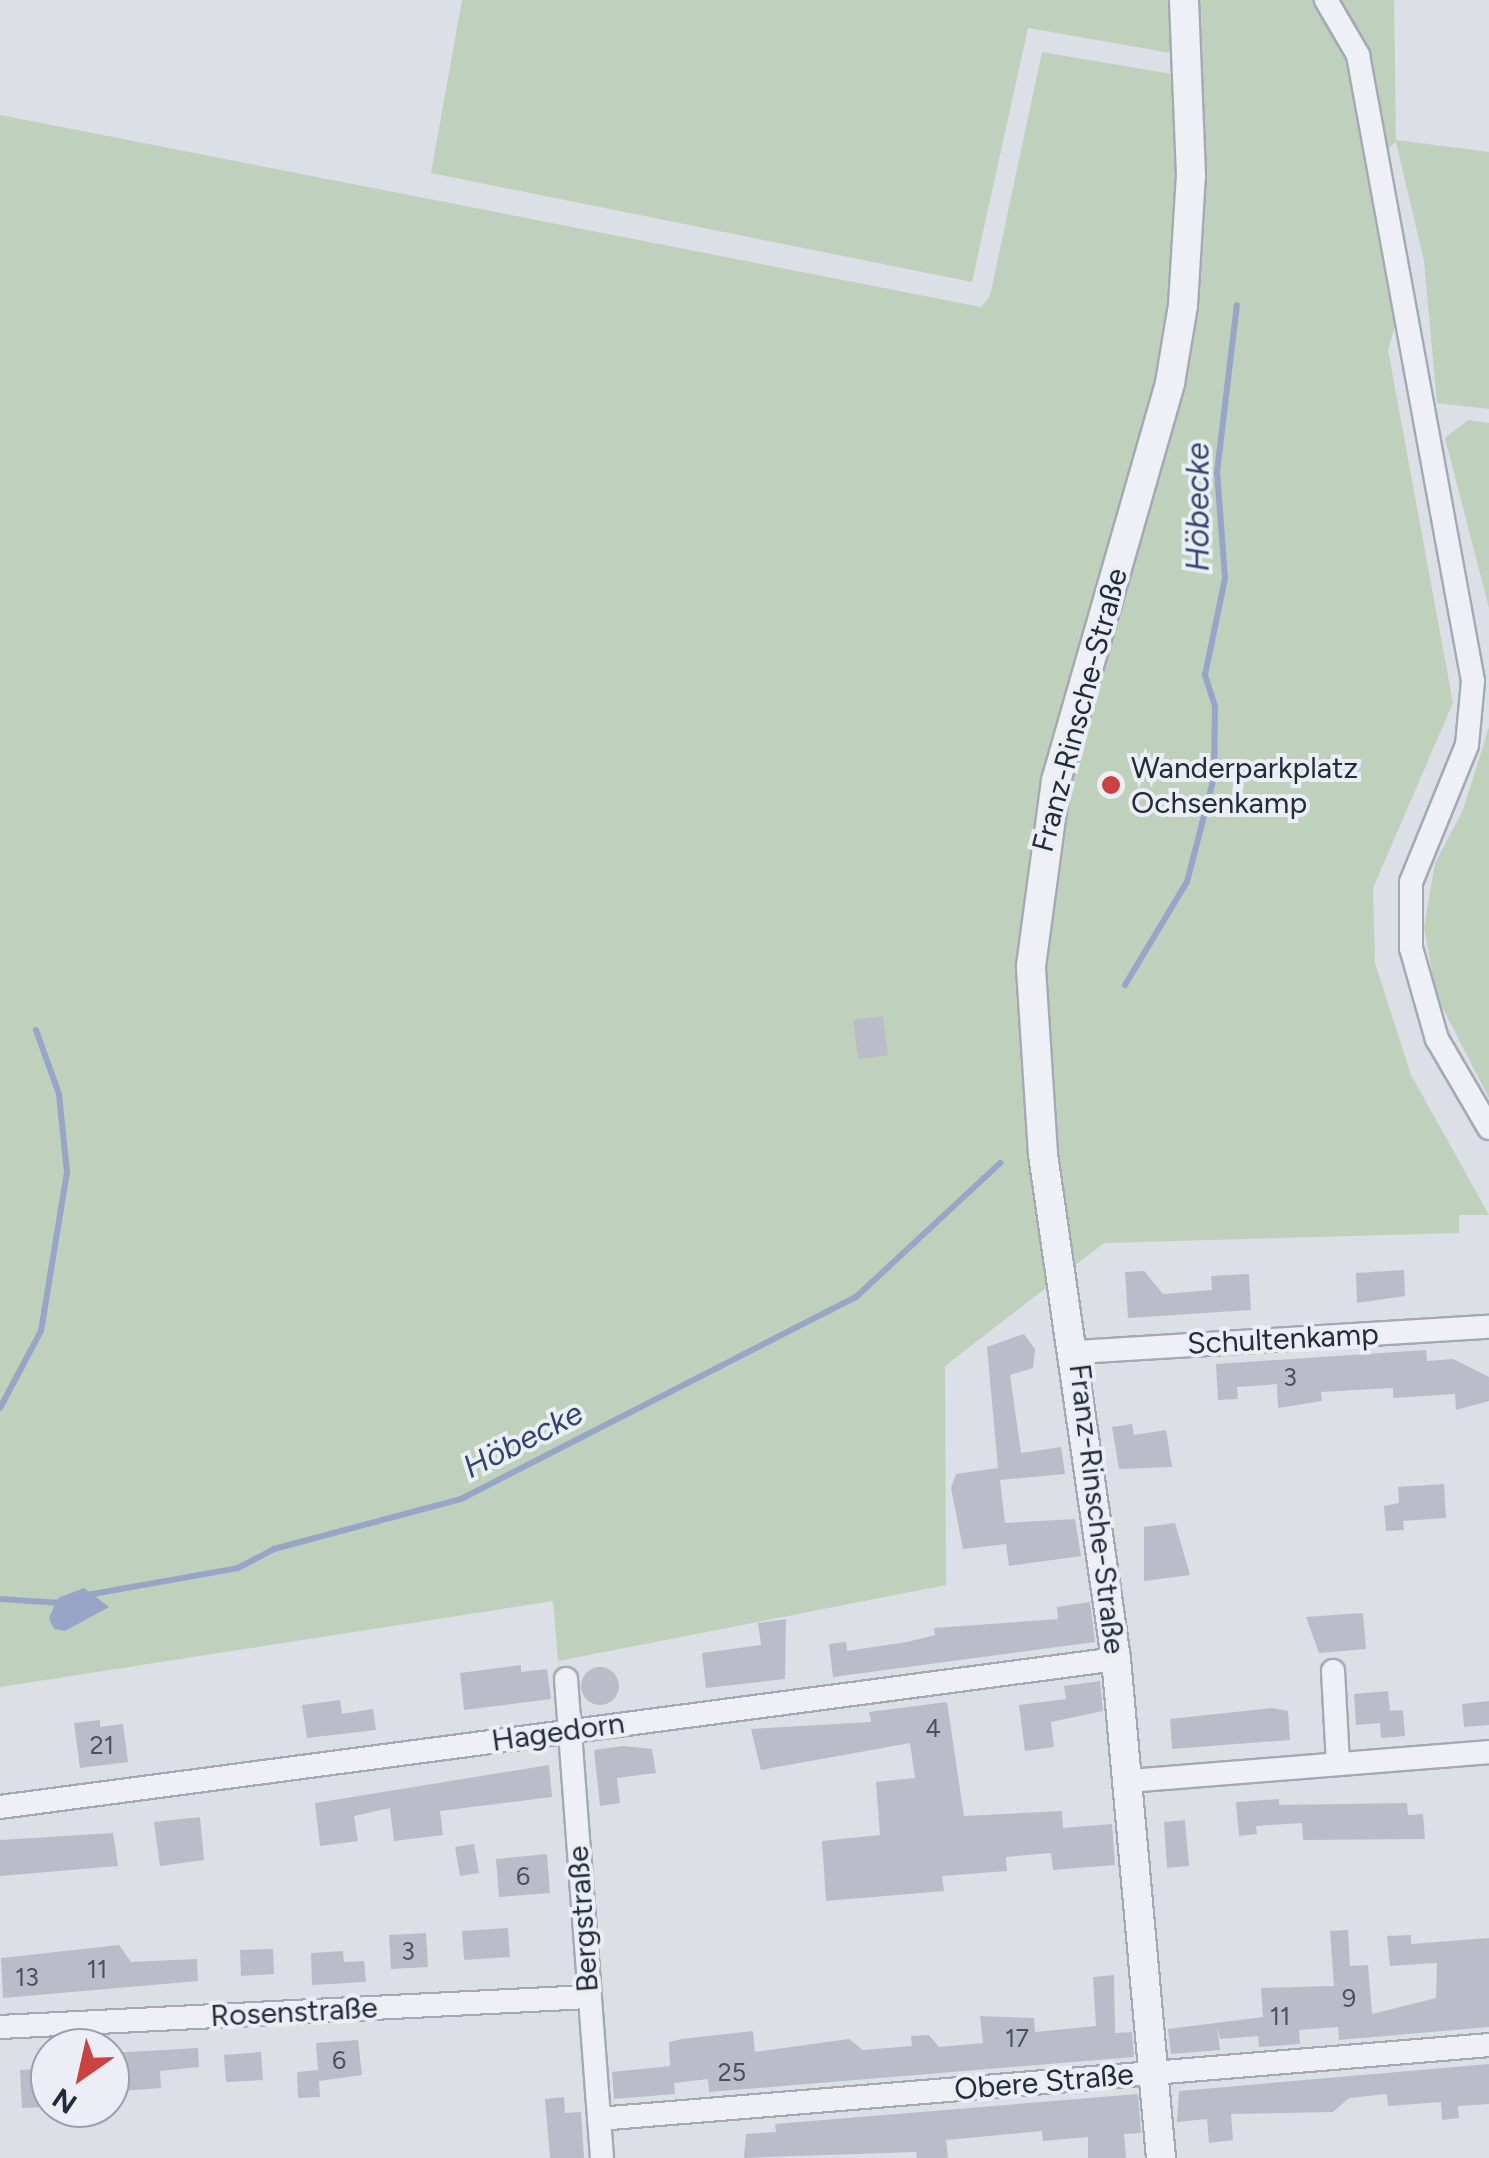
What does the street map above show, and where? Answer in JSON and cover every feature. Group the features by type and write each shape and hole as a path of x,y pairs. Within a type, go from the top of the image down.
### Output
{"street":[{"name":"Franz-Rinsche-Straße","path":"1161,2158 1116,1659 1076,1352 1034,1086 1032,928 1056,781 1166,400 1184,305 1191,175 1184,0"},
{"path":"1326,0 1358,55 1473,681 1468,745 1411,882 1410,948 1437,1040 1489,1128"},
{"name":"Schultenkamp","path":"1076,1352 1489,1327"},
{"name":"Hagedorn","path":"0,1807 1116,1659"},
{"path":"1332,1671 1338,1764"},
{"name":"Bergstraße","path":"566,1680 602,2158"},
{"path":"1129,1781 1489,1752"},
{"name":"Rosenstraße","path":"0,2027 589,1997"},
{"name":"Obere Straße","path":"599,2119 1489,2046"}],"green space":[{"path":"462,0 1169,0 1171,53 1028,28 972,282 431,173"},
{"path":"1199,0 1394,0 1396,140 1489,152 1489,409 1437,403 1424,261 1396,142 1377,156 1407,285 1388,350 1453,703 1373,888 1375,963 1411,1075 1489,1215 1459,1215 1459,1233 1104,1243 945,1366 946,1585 558,1661 553,1601 0,1687 0,115 981,307 990,296 1042,52 1172,74 1177,120 1199,119"},
{"path":"1468,420 1489,423 1489,608 1445,438"},
{"path":"1489,727 1489,1098 1436,995 1424,927 1435,863 1463,810"}],"water":[{"path":"84,1588 109,1607 65,1631 54,1629 49,1618 58,1598"}],"building":[{"path":"883,1016 888,1055 858,1059 853,1020"},
{"path":"1404,1270 1405,1296 1357,1303 1356,1273"},
{"path":"1144,1271 1163,1294 1212,1290 1211,1276 1249,1274 1251,1310 1128,1318 1125,1272"},
{"path":"1024,1334 1035,1349 1033,1368 1010,1375 1021,1453 1061,1447 1065,1474 1000,1480 1005,1523 1075,1519 1081,1556 1009,1566 1006,1544 963,1549 951,1488 956,1474 998,1468 987,1347"},
{"path":"1426,1350 1427,1361 1453,1359 1489,1377 1489,1401 1456,1410 1455,1394 1393,1398 1393,1388 1321,1392 1322,1401 1278,1408 1277,1384 1237,1387 1238,1399 1218,1400 1216,1364"},
{"path":"1132,1424 1134,1435 1166,1430 1172,1467 1119,1469 1112,1427"},
{"path":"1444,1484 1446,1518 1403,1521 1404,1530 1386,1531 1384,1506 1399,1503 1398,1487"},
{"path":"1175,1523 1190,1575 1144,1581 1144,1527"},
{"path":"1090,1602 1095,1642 833,1677 829,1644 846,1642 847,1651 935,1635 934,1628 1058,1619 1057,1607"},
{"path":"1363,1613 1366,1649 1319,1653 1306,1617"},
{"path":"786,1619 785,1679 706,1688 702,1653 761,1645 758,1623"},
{"path":"521,1665 521,1672 547,1669 551,1699 464,1710 460,1673"},
{"path":"600,1667 614,1672 619,1686 614,1700 600,1705 586,1700 581,1686 586,1672"},
{"path":"1100,1681 1103,1711 1051,1722 1054,1747 1025,1751 1019,1705 1066,1699 1064,1686"},
{"path":"1388,1691 1390,1711 1403,1710 1405,1736 1381,1738 1380,1723 1356,1725 1354,1694"},
{"path":"340,1700 342,1714 373,1709 376,1730 307,1738 302,1705"},
{"path":"1489,1701 1489,1725 1464,1727 1462,1704"},
{"path":"947,1702 964,1816 1062,1811 1063,1828 1112,1824 1115,1865 1053,1870 1051,1853 1006,1857 1007,1871 942,1876 944,1891 826,1901 822,1841 880,1835 876,1782 915,1778 910,1743 761,1770 751,1729 871,1722 869,1712"},
{"path":"1272,1708 1288,1711 1290,1740 1172,1749 1170,1719"},
{"path":"100,1720 100,1727 123,1724 128,1762 80,1768 74,1723"},
{"path":"623,1746 652,1749 656,1773 617,1778 620,1803 600,1806 594,1750"},
{"path":"549,1765 552,1797 440,1811 443,1835 394,1841 390,1808 354,1816 358,1841 320,1846 315,1803"},
{"path":"1279,1799 1279,1805 1407,1803 1408,1815 1423,1814 1425,1839 1303,1840 1302,1823 1256,1826 1257,1834 1239,1836 1236,1802"},
{"path":"200,1817 204,1860 160,1866 154,1822"},
{"path":"1185,1820 1189,1866 1167,1868 1164,1822"},
{"path":"113,1833 118,1866 0,1876 0,1840"},
{"path":"474,1844 479,1873 460,1876 455,1847"},
{"path":"547,1854 550,1893 499,1897 496,1859"},
{"path":"508,1928 510,1957 464,1960 462,1931"},
{"path":"1348,1930 1350,1966 1368,1965 1372,2014 1436,1998 1437,1963 1390,1966 1387,1936 1411,1935 1411,1944 1489,1938 1489,2027 1339,2040 1338,2027 1299,2030 1300,2044 1259,2047 1258,2036 1220,2039 1217,2027 1220,2050 1171,2054 1168,2029 1263,2017 1261,1988 1334,1986 1330,1931"},
{"path":"426,1933 428,1967 391,1969 389,1935"},
{"path":"119,1945 131,1962 197,1959 198,1981 3,1998 1,1958"},
{"path":"273,1949 274,1974 241,1976 240,1950"},
{"path":"343,1951 344,1962 364,1961 366,1982 312,1985 311,1953"},
{"path":"1114,1975 1115,2033 1132,2032 1134,2057 709,2092 708,2079 674,2083 675,2094 614,2099 612,2072 670,2066 669,2042 682,2039 753,2031 755,2052 849,2039 863,2050 912,2046 911,2036 929,2035 939,2047 983,2043 980,2016 1034,2018 1035,2032 1096,2026 1093,1977"},
{"path":"358,2040 362,2075 319,2081 320,2097 298,2098 297,2072 318,2070 316,2043"},
{"path":"198,2048 199,2067 160,2071 161,2088 130,2090 130,2052"},
{"path":"261,2052 263,2080 226,2082 224,2055"},
{"path":"1489,2064 1489,2104 1458,2106 1459,2118 1442,2120 1441,2102 1388,2106 1387,2094 1349,2098 1333,2112 1231,2114 1233,2140 1209,2143 1207,2119 1177,2122 1179,2091"},
{"path":"30,2069 30,2108 22,2108 20,2070"},
{"path":"1138,2094 1141,2133 1124,2134 1126,2158 1088,2158 1088,2137 1043,2141 1042,2131 946,2140 948,2158 917,2158 916,2152 744,2158 746,2134 776,2132 775,2124"},
{"path":"564,2097 565,2113 581,2112 584,2158 550,2158 545,2099"}],"waterway":[{"name":"Höbecke","path":"1125,985 1187,882 1214,777 1215,706 1205,675 1225,578 1217,472 1237,305"},
{"path":"0,1408 41,1331 67,1172 59,1094 36,1030"},
{"name":"Höbecke","path":"87,1595 238,1568 274,1549 461,1499 856,1297 1000,1163"},
{"name":"Höbecke","path":"0,1599 61,1603"}],"place":[{"name":"Wanderparkplatz Ochsenkamp","path":"1111,785"}]}
